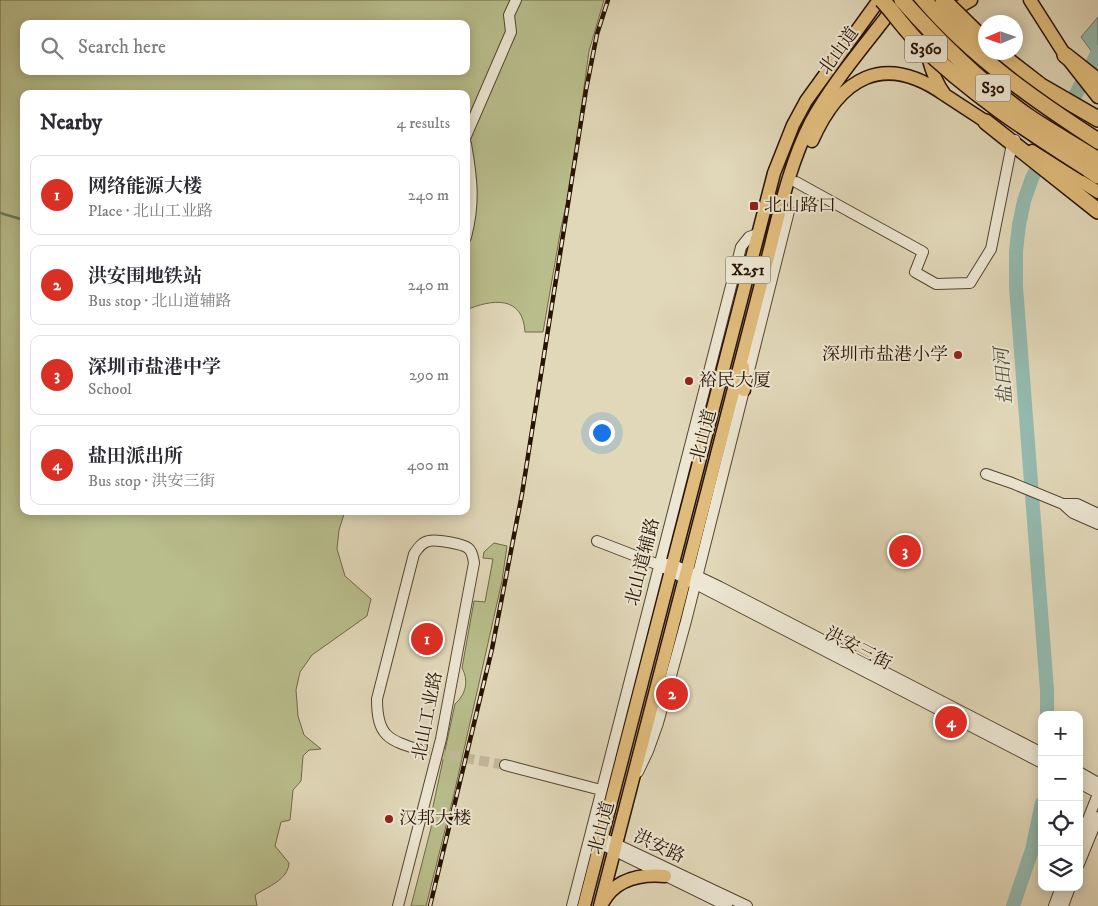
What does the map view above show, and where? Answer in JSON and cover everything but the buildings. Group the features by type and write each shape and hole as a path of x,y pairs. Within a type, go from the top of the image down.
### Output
{"highway":[{"path":"881,0 916,40 966,84 1023,128 1095,168"},
{"name":"S30","path":"900,0 928,30 975,74 1095,168"},
{"name":"S30","path":"924,0 939,17 979,54 1038,102 1098,141"},
{"path":"943,0 978,34"},
{"path":"1065,55 1097,90"},
{"path":"1007,60 1041,86 1098,119"},
{"path":"986,122 1015,142 1028,156 1058,176 1098,211"}],"main road":[{"name":"北山道","path":"584,906 596,839 667,567 774,173 793,125 814,88 881,0"},
{"name":"北山道","path":"600,906 631,786 691,578 743,354 788,180 811,123 854,58 900,0"},
{"name":"S360","path":"919,0 926,46 935,77 945,95 986,122"},
{"path":"926,46 929,33 939,20 953,9 971,0"},
{"path":"1024,0 1033,4 1065,55"},
{"path":"767,261 789,211 796,182 808,150 823,118 839,96 856,82 885,74 905,75 924,82 945,95"},
{"path":"1015,142 1058,176 1098,192"},
{"path":"743,354 744,390"},
{"path":"600,906 612,890 632,878 665,876"}],"street":[{"path":"470,127 511,32 509,15 516,0"},
{"path":"796,182 923,252 915,272 936,284 970,283 991,249 1015,142"},
{"path":"470,167 472,203 470,214"},
{"path":"691,578 744,390 789,211"},
{"path":"986,474 1063,504 1073,512 1098,524"},
{"path":"1063,504 1077,504 1098,514"},
{"name":"北山工业路","path":"398,906 441,739 474,563 473,555 469,549 438,540 428,541 420,546 414,554 376,699 380,727 388,738 397,743 420,750"},
{"name":"洪安三街","path":"596,541 667,567 691,578 1038,755"},
{"name":"北山道辅路","path":"572,906 596,839 601,790 667,567"},
{"path":"505,765 601,790"},
{"path":"1083,774 1098,783"},
{"path":"1083,785 1098,793 1083,832"},
{"path":"1083,854 1098,817"},
{"name":"洪安路","path":"596,839 747,906"},
{"name":"洪安路","path":"615,848 665,876 727,906"},
{"path":"1054,906 1060,891"},
{"path":"1063,906 1069,891"}],"green space":[{"path":"0,0 604,0 589,51 571,183 561,228 543,332 525,332 519,311 504,303 496,302 470,308 470,90 20,90 20,515 344,515 339,530 337,549 345,576 371,599 367,616 312,655 300,672 296,690 298,716 304,735 321,749 309,750 303,756 301,781 293,790 290,820 281,822 275,846 289,863 288,869 276,882 255,895 257,906 0,906"},
{"path":"494,543 507,546 502,581 454,794 426,906 411,906 431,828 432,811 455,704 464,692 466,682 462,668 474,601 485,602 493,559 483,558 484,552"}],"water":[{"path":"1098,17 1098,60 1081,37"}],"waterway":[{"name":"盐田河","path":"1047,711 1047,690 1016,287 1016,251 1024,201 1032,178 1098,52"},
{"path":"0,213 20,219"},
{"name":"盐田河","path":"1013,906 1032,850 1038,822"}],"tunnel":[{"path":"420,750 505,765"}],"railway":[{"path":"430,906 492,649 522,494 586,90 597,34 608,0"}],"place":[{"name":"北山路口","path":"754,206"},
{"name":"深圳市盐港小学","path":"958,355"},
{"name":"裕民大厦","path":"689,381"},
{"name":"深圳市盐港中学","path":"905,551"},
{"name":"网络能源大楼","path":"427,639"},
{"name":"洪安围地铁站","path":"672,694"},
{"name":"盐田派出所","path":"951,722"},
{"name":"汉邦大楼","path":"389,819"}]}
